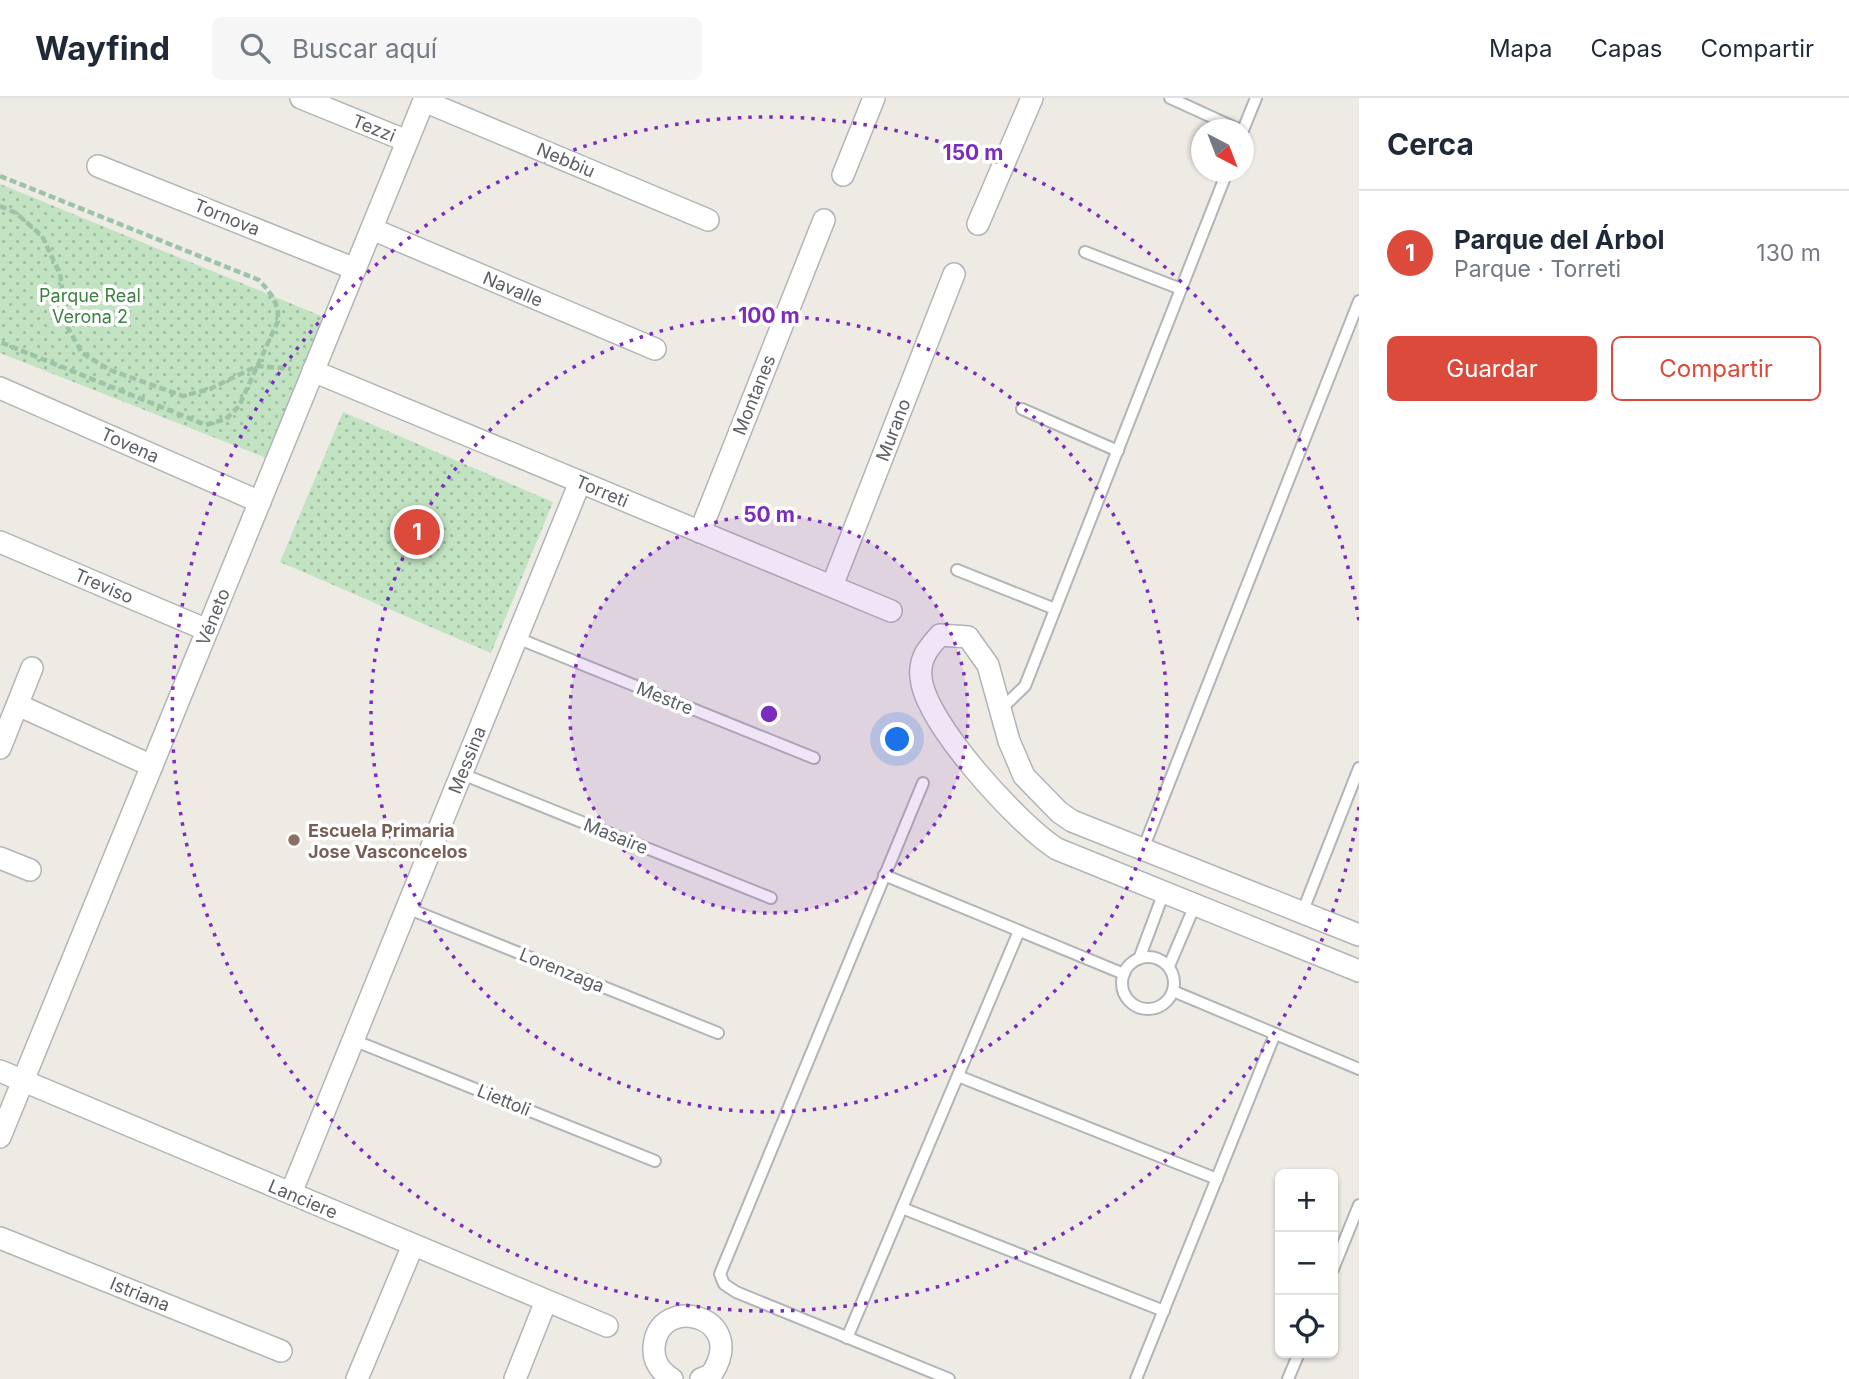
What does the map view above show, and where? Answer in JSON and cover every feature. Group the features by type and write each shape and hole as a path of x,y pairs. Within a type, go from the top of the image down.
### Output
{"street":[{"name":"Tezzi","path":"301,98 407,141"},
{"path":"843,175 874,98"},
{"path":"978,224 1032,98"},
{"name":"Véneto","path":"0,1137 425,99"},
{"name":"Nebbiu","path":"425,99 708,220"},
{"name":"Tornova","path":"98,166 355,269"},
{"name":"Montanes","path":"700,531 824,219"},
{"name":"Navalle","path":"372,229 655,349"},
{"name":"Murano","path":"832,586 954,274"},
{"name":"Torreti","path":"313,371 891,611"},
{"name":"Tovena","path":"0,388 260,502"},
{"name":"Messina","path":"291,1193 580,482"},
{"name":"Treviso","path":"0,542 207,630"},
{"path":"1359,935 1072,821 1059,812 1024,776 1000,710 988,665 968,637 940,635 924,652 920,678 954,745 1038,837 1056,849 1359,971"},
{"path":"0,748 32,668"},
{"path":"18,705 152,765"},
{"path":"0,858 30,870"},
{"name":"Lanciere","path":"0,1072 607,1326"},
{"name":"Istriana","path":"0,1238 281,1351"},
{"path":"357,1379 413,1245"},
{"path":"515,1379 546,1300"},
{"path":"672,1379 661,1371 654,1356 655,1340 663,1326 676,1317 692,1315 708,1322 718,1334 722,1350 710,1378"}],"lane":[{"path":"1170,98 1217,119"},
{"path":"1247,119 1256,98"},
{"path":"1000,710 1025,686 1223,182"},
{"path":"1085,252 1181,289"},
{"path":"1143,849 1359,301"},
{"path":"1022,410 1118,450"},
{"path":"957,570 1055,609"},
{"name":"Mestre","path":"517,638 814,758"},
{"path":"1302,913 1359,768"},
{"name":"Masaire","path":"462,774 771,898"},
{"path":"923,783 720,1274 724,1284 736,1292 949,1379"},
{"path":"884,875 1124,974"},
{"path":"1164,892 1139,959 1124,974 1127,997 1140,1007 1156,1007 1169,998 1173,991 1174,983 1169,966 1195,905"},
{"name":"Lorenzaga","path":"407,908 718,1033"},
{"path":"847,1338 1019,931"},
{"path":"1139,959 1150,957 1169,966"},
{"path":"1173,991 1359,1069"},
{"path":"1136,1379 1275,1034"},
{"name":"Liettoli","path":"353,1040 656,1161"},
{"path":"958,1076 1217,1179"},
{"path":"1338,1257 1359,1205"},
{"path":"902,1208 1164,1311"},
{"path":"1288,1379 1297,1358"}],"path":[{"path":"0,176 259,279 272,293 278,308 278,321 239,407 226,419 206,425 0,342"},
{"path":"0,206 16,213 41,236 60,274 68,328 82,353 110,370 183,396 210,389 257,366 313,371"}],"green space":[{"name":"Parque Real Verona 2","path":"0,184 324,317 269,459 0,353"},
{"path":"343,412 553,502 491,653 280,562"}],"place":[{"name":"Parque del Árbol","path":"417,532"},
{"name":"Escuela Primaria Jose Vasconcelos","path":"294,840"}]}
